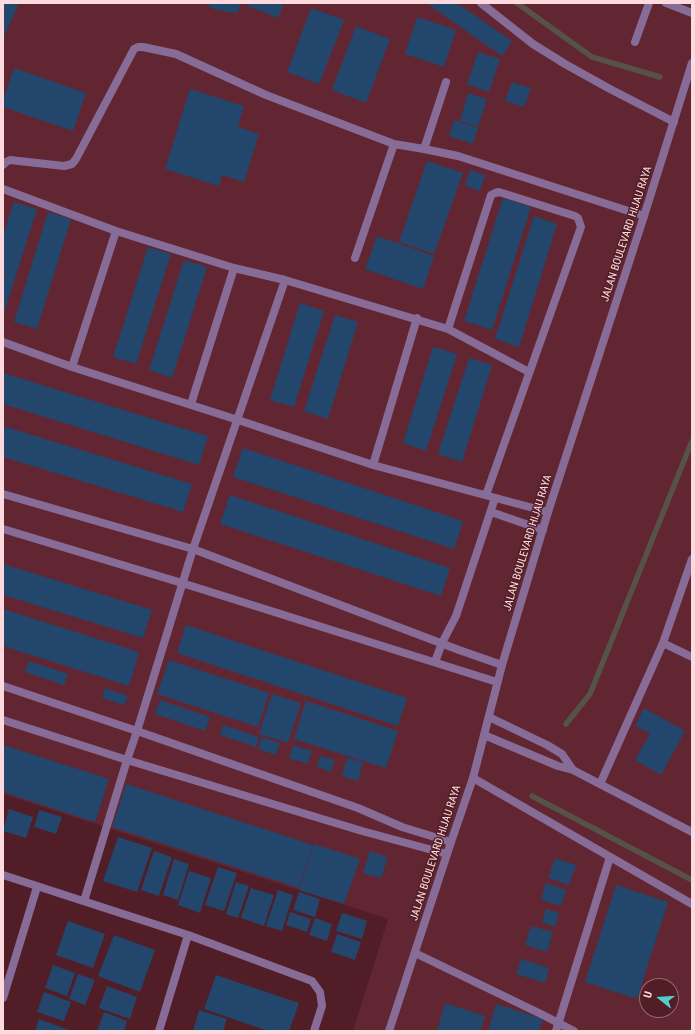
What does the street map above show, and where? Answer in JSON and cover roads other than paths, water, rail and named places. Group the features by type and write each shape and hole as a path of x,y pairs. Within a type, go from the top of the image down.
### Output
{"street":[{"path":"481,3 533,44 565,64 674,122"},
{"path":"635,42 649,3"},
{"path":"668,4 689,12"},
{"path":"3,165 10,160 64,166 72,164 134,49 140,47 176,54 266,95 394,144 424,148 458,156 644,216"},
{"name":"JALAN BOULEVARD HIJAU RAYA","path":"389,1031 450,842 473,778 497,682 542,530 692,63"},
{"path":"424,148 446,82"},
{"path":"355,258 394,144"},
{"path":"3,189 116,232 234,268 285,280 448,328 529,372"},
{"path":"448,328 491,195 495,192 500,192 578,218 581,227 486,495"},
{"path":"72,367 116,232"},
{"path":"191,404 234,268"},
{"path":"84,901 193,549 285,280"},
{"path":"373,465 417,318"},
{"path":"3,342 72,367 191,404 373,465 548,512"},
{"path":"3,494 193,549 463,652 502,665"},
{"path":"435,662 442,643 456,616 495,498"},
{"path":"491,512 542,530"},
{"path":"3,529 182,583 497,682"},
{"path":"600,784 663,643 692,559"},
{"path":"663,643 692,658"},
{"path":"3,686 358,808 402,827 450,842"},
{"path":"489,717 547,745 562,754 573,770"},
{"path":"3,720 127,760 447,854"},
{"path":"484,735 558,766 573,770 692,832"},
{"path":"473,778 692,904"},
{"path":"556,1031 610,857"},
{"path":"3,875 188,935 312,980 320,992 322,1006 314,1031"},
{"path":"3,998 38,886"},
{"path":"158,1031 188,935"},
{"path":"415,953 559,1022 574,1031"}],"waterway":[{"path":"517,3 592,57 660,77"},
{"path":"566,724 590,694 692,441"},
{"path":"532,796 692,880"}]}
